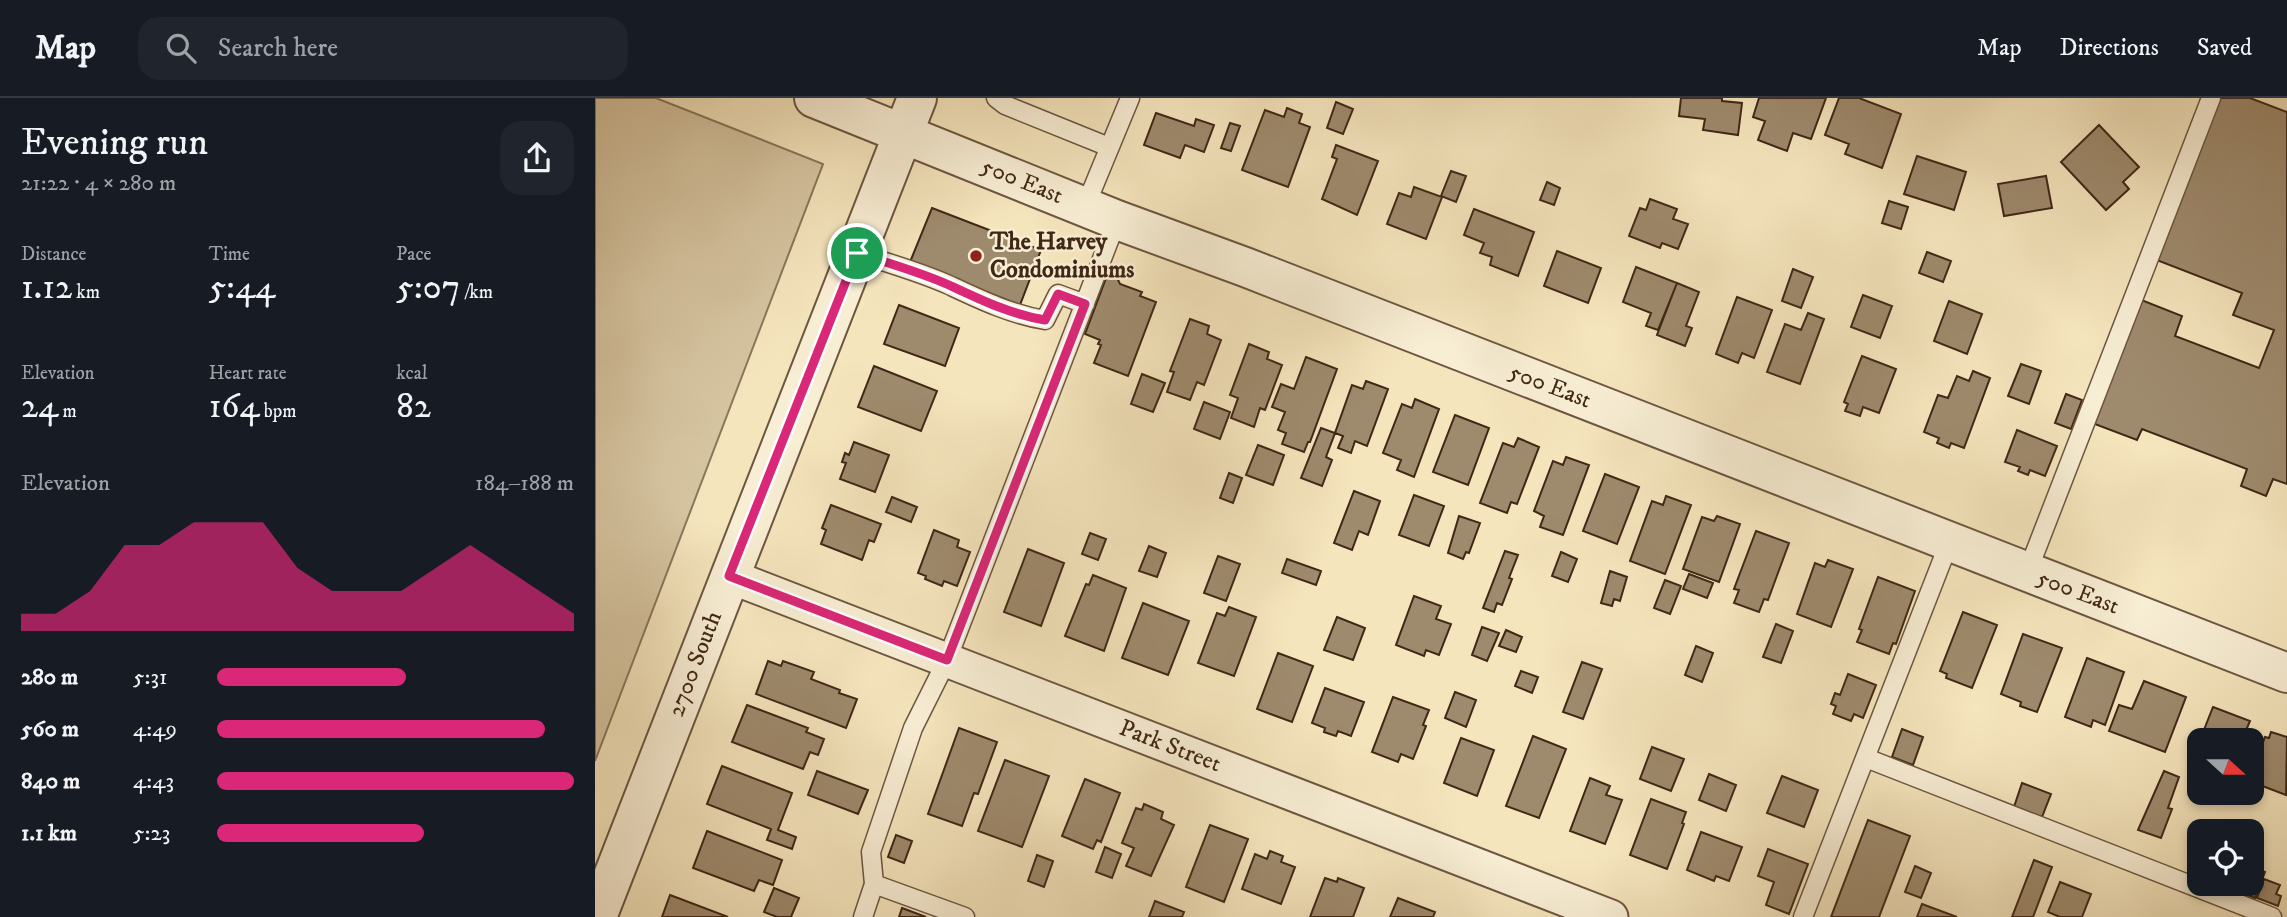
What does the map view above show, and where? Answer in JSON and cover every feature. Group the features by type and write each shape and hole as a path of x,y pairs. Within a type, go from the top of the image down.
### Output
{"street":[{"name":"500 East","path":"814,98 1101,213 2287,673"},
{"name":"2700 South","path":"597,917 917,98"},
{"name":"Park Street","path":"729,576 1611,917"}],"lane":[{"path":"996,98 1005,105 1109,147"},
{"path":"863,917 874,884 871,852 913,728 947,660 1085,304 1109,147 1130,98"},
{"path":"2027,573 2211,98"},
{"path":"857,253 948,285 1020,316 1045,320 1058,294 1085,304"},
{"path":"1803,917 1949,543"},
{"path":"1866,758 2272,917"},
{"path":"874,884 965,917"}],"shaded area":[{"path":"595,98 656,98 823,164 595,761"}],"building":[{"path":"1681,98 1722,98 1722,101 1742,103 1738,135 1703,130 1705,119 1679,116"},
{"path":"1759,98 1826,98 1811,139 1793,133 1787,151 1758,140 1765,121 1753,117"},
{"path":"1839,98 1859,98 1901,114 1882,168 1845,154 1849,144 1825,135"},
{"path":"2215,98 2250,98 2287,112 2287,484 2273,479 2266,496 2241,486 2247,469 2142,429 2137,440 2092,423 2139,299 2182,316 2175,336 2259,368 2274,330 2233,315 2242,293 2154,259"},
{"path":"1336,102 1353,109 1343,134 1327,128"},
{"path":"1287,108 1302,114 1299,123 1310,127 1288,187 1242,170 1265,110 1284,117"},
{"path":"1156,113 1194,126 1196,119 1214,125 1204,152 1185,145 1180,158 1144,145"},
{"path":"1230,123 1240,126 1231,151 1221,148"},
{"path":"2099,125 2139,167 2123,182 2129,189 2106,210 2061,162"},
{"path":"1336,145 1378,161 1357,215 1322,199 1337,159 1332,157"},
{"path":"1917,156 1966,172 1954,210 1904,194"},
{"path":"1451,171 1466,176 1456,202 1441,196"},
{"path":"2046,176 2052,208 2004,216 1998,184"},
{"path":"1547,182 1560,188 1554,205 1540,200"},
{"path":"1414,187 1442,197 1426,239 1387,224 1399,193 1411,197"},
{"path":"1650,199 1677,209 1673,219 1688,224 1678,249 1662,243 1660,248 1629,236 1640,208 1646,210"},
{"path":"1889,201 1908,207 1901,229 1882,223"},
{"name":"The Harvey Condominiums","path":"932,208 1041,250 1020,305 910,262"},
{"path":"1474,209 1534,232 1518,276 1490,265 1492,257 1480,253 1484,243 1464,235"},
{"path":"1557,251 1601,268 1588,303 1544,286"},
{"path":"1927,252 1951,261 1943,282 1919,273"},
{"path":"1111,265 1120,284 1142,292 1140,296 1156,302 1128,376 1094,363 1101,345 1098,344 1100,340 1085,334"},
{"path":"1636,267 1677,283 1658,330 1646,326 1651,313 1623,302"},
{"path":"1793,269 1813,277 1801,308 1782,301"},
{"path":"1677,283 1699,292 1686,326 1692,328 1685,346 1657,335"},
{"path":"1863,295 1892,306 1880,338 1851,327"},
{"path":"1737,297 1772,310 1754,358 1742,353 1738,363 1716,354"},
{"path":"1949,301 1982,314 1967,354 1934,341"},
{"path":"899,305 959,328 945,366 884,344"},
{"path":"1808,313 1824,319 1800,384 1767,372 1785,324 1801,330"},
{"path":"1190,319 1209,326 1207,334 1221,340 1204,385 1197,382 1190,400 1167,392 1174,372 1170,371"},
{"path":"1249,344 1269,352 1267,359 1282,365 1265,410 1260,408 1254,427 1231,418 1238,398 1230,395"},
{"path":"1862,356 1896,369 1879,413 1863,407 1860,416 1845,411 1848,404 1844,402"},
{"path":"1306,357 1337,369 1304,452 1282,444 1286,433 1278,430 1285,412 1272,407 1281,384 1294,389"},
{"path":"2021,364 2041,371 2029,404 2008,396"},
{"path":"874,366 937,391 921,431 858,407"},
{"path":"1973,371 1990,378 1964,448 1951,443 1949,448 1937,443 1939,438 1924,432 1938,395 1948,398 1957,376 1969,381"},
{"path":"1142,374 1165,383 1153,412 1131,404"},
{"path":"1366,381 1388,389 1367,446 1355,441 1351,453 1338,448 1343,436 1335,433 1352,385 1363,389"},
{"path":"2066,394 2082,400 2071,429 2055,423"},
{"path":"1415,399 1439,409 1414,477 1397,470 1401,460 1383,453 1402,404 1412,408"},
{"path":"1204,402 1230,412 1220,439 1194,429"},
{"path":"1455,415 1489,428 1468,485 1433,472"},
{"path":"1321,428 1335,433 1326,457 1332,460 1322,486 1301,478"},
{"path":"2017,430 2057,446 2045,476 2030,470 2028,475 2018,471 2020,467 2005,462"},
{"path":"1518,438 1539,447 1517,504 1511,502 1507,513 1480,503 1503,443 1514,447"},
{"path":"854,442 889,455 875,492 840,479 846,463 842,462 845,453 849,455"},
{"path":"1258,445 1284,455 1273,485 1246,475"},
{"path":"1566,457 1589,465 1563,535 1540,527 1544,516 1534,511 1553,461 1563,465"},
{"path":"1229,473 1242,478 1233,503 1220,498"},
{"path":"1605,474 1639,487 1617,544 1583,531"},
{"path":"1354,491 1380,501 1368,535 1359,531 1352,550 1334,543"},
{"path":"1414,495 1444,506 1429,546 1399,535"},
{"path":"1666,496 1691,505 1665,574 1630,561 1652,501 1663,505"},
{"path":"892,497 917,507 911,522 886,512"},
{"path":"831,505 881,524 874,542 869,540 862,560 821,544 826,530 822,528"},
{"path":"1459,516 1480,523 1469,553 1466,552 1463,559 1448,553"},
{"path":"1717,516 1740,524 1719,582 1683,569 1702,517 1714,521"},
{"path":"934,530 959,540 957,547 970,552 957,586 944,581 942,586 918,573"},
{"path":"1756,531 1789,543 1768,600 1764,599 1759,612 1734,603 1739,590 1734,589"},
{"path":"1090,533 1106,539 1098,560 1082,554"},
{"path":"1149,546 1166,553 1157,577 1139,571"},
{"path":"1028,549 1064,563 1041,626 1004,612"},
{"path":"1505,551 1518,555 1502,605 1497,603 1494,612 1483,608"},
{"path":"1561,552 1577,559 1568,582 1552,576"},
{"path":"1218,556 1240,564 1226,601 1204,593"},
{"path":"1287,559 1321,571 1316,585 1282,573"},
{"path":"1828,560 1853,569 1831,627 1797,614 1815,563 1825,567"},
{"path":"1610,571 1627,577 1620,601 1614,599 1612,606 1601,603"},
{"path":"1689,574 1713,583 1707,598 1683,589"},
{"path":"1093,575 1126,588 1104,651 1065,636 1086,584 1089,585"},
{"path":"1878,577 1915,591 1896,644 1893,643 1889,654 1857,642"},
{"path":"1665,580 1681,586 1670,614 1654,608"},
{"path":"1414,596 1441,606 1436,619 1451,624 1439,655 1426,650 1424,656 1396,645"},
{"path":"1143,603 1189,621 1168,675 1122,658"},
{"path":"1229,607 1256,617 1234,676 1198,663 1217,613 1225,616"},
{"path":"1963,612 1997,625 1972,688 1946,678 1947,674 1940,671"},
{"path":"1337,617 1365,628 1353,660 1324,650"},
{"path":"1776,624 1793,631 1781,663 1763,657"},
{"path":"1482,627 1499,633 1487,661 1472,655"},
{"path":"1506,630 1522,637 1516,652 1499,646"},
{"path":"2023,634 2062,648 2037,712 2020,706 2021,702 2001,694"},
{"path":"1696,646 1713,653 1702,682 1685,675"},
{"path":"1278,653 1313,666 1292,722 1257,709"},
{"path":"2087,658 2124,672 2105,725 2093,720 2091,727 2065,717"},
{"path":"768,661 781,666 783,661 814,672 811,679 857,699 846,728 756,694"},
{"path":"1582,662 1602,669 1583,719 1563,712"},
{"path":"1521,671 1538,677 1532,693 1515,686"},
{"path":"1848,674 1876,685 1863,718 1854,714 1851,721 1833,714 1836,706 1831,704 1835,693 1840,695"},
{"path":"2144,681 2186,697 2165,752 2109,731 2119,705 2132,709"},
{"path":"1325,688 1364,702 1351,736 1338,731 1336,736 1324,732 1325,728 1312,723"},
{"path":"1455,692 1476,700 1466,727 1445,718"},
{"path":"1393,697 1429,710 1423,725 1426,726 1413,759 1401,754 1398,762 1372,752"},
{"path":"747,705 808,728 806,732 824,739 818,755 810,752 803,769 732,742"},
{"path":"2213,707 2250,721 2247,728 2205,728"},
{"path":"959,728 997,742 978,794 974,793 962,826 928,814"},
{"path":"1902,729 1923,737 1913,765 1892,757"},
{"path":"2271,732 2287,737 2286,795 2265,787 2265,737 2269,738"},
{"path":"1533,736 1566,749 1539,818 1506,806"},
{"path":"1461,738 1494,750 1477,796 1444,783"},
{"path":"1652,747 1684,759 1671,791 1640,779"},
{"path":"1005,760 1049,776 1022,847 978,831"},
{"path":"722,766 792,793 778,830 796,837 792,849 767,840 771,829 707,804"},
{"path":"817,771 868,790 858,814 808,795"},
{"path":"2164,771 2179,777 2168,808 2172,809 2161,838 2138,830"},
{"path":"1709,774 1736,785 1726,811 1699,800"},
{"path":"1782,776 1818,790 1804,827 1767,813"},
{"path":"1590,778 1610,786 1606,795 1622,800 1605,844 1570,831"},
{"path":"1085,779 1120,793 1101,842 1097,840 1093,849 1062,836"},
{"path":"2022,783 2051,794 2042,817 2014,807"},
{"path":"1651,799 1686,812 1667,869 1630,855"},
{"path":"1144,804 1163,812 1161,819 1174,825 1151,876 1126,866 1134,848 1122,843 1136,808 1142,810"},
{"path":"1868,820 1910,836 1879,917 1831,917"},
{"path":"1210,825 1248,839 1224,902 1186,887"},
{"path":"707,831 782,860 773,885 759,880 754,891 693,868"},
{"path":"1701,832 1742,847 1729,881 1716,876 1714,881 1687,870"},
{"path":"896,835 912,841 904,863 888,857"},
{"path":"1105,847 1121,854 1112,878 1096,872"},
{"path":"1768,849 1808,864 1789,914 1766,905 1774,882 1758,876"},
{"path":"1270,851 1283,856 1281,862 1295,867 1281,904 1242,889 1255,854 1267,859"},
{"path":"1037,855 1053,861 1044,887 1028,881"},
{"path":"2034,860 2052,867 2033,917 2012,917"},
{"path":"1915,866 1931,873 1921,898 1905,892"},
{"path":"1325,878 1337,882 1338,878 1364,888 1353,917 1310,917"},
{"path":"2264,879 2280,885 2276,894 2281,896 2278,906 2257,898 2264,896"},
{"path":"2060,882 2091,894 2082,917 2060,917 2048,912"},
{"path":"774,888 799,898 791,917 777,917 764,912"},
{"path":"670,895 728,917 662,917"},
{"path":"1398,898 1435,912 1433,917 1390,917"},
{"path":"1155,901 1184,912 1182,917 1149,917"},
{"path":"1922,904 1957,917 1917,917"},
{"path":"902,908 926,917 899,917"}],"place":[{"name":"The Harvey Condominiums","path":"976,256"}],"route":[{"path":"857,253 948,285 1020,316 1045,320 1058,294 1085,304 947,660 729,576 857,253"}]}
